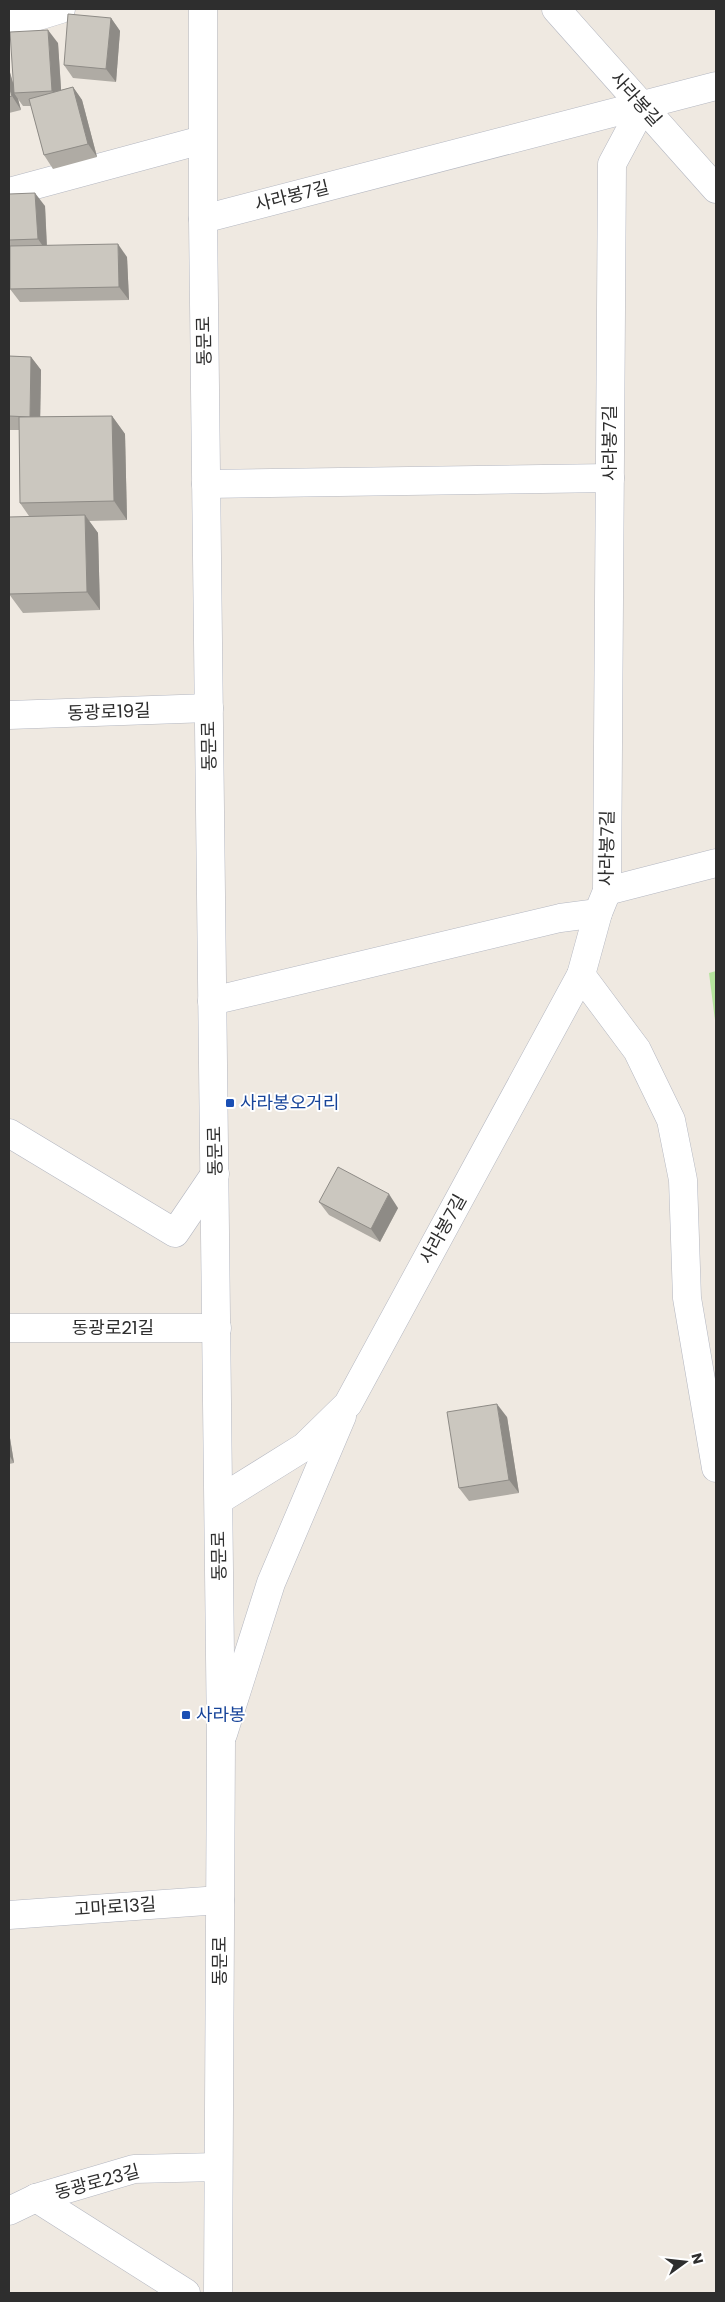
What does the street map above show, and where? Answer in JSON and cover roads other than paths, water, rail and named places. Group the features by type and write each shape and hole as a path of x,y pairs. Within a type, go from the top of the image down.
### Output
{"street":[{"path":"9,25 62,9"},
{"name":"동문로","path":"203,9 202,140 221,1740 218,2293"},
{"name":"사라봉길","path":"556,9 716,189"},
{"name":"사라봉7길","path":"203,219 716,86"},
{"name":"사라봉7길","path":"219,1500 304,1447 348,1404 581,975 603,902 610,478 612,164 643,106"},
{"path":"9,192 202,140"},
{"path":"206,484 610,478"},
{"name":"동광로19길","path":"9,715 209,708"},
{"path":"212,1001 560,918 716,863"},
{"path":"581,975 637,1050 671,1120 684,1180 687,1298 716,1468"},
{"path":"9,1133 174,1233 215,1174"},
{"name":"동광로21길","path":"9,1328 217,1328"},
{"path":"221,1740 271,1583 348,1404"},
{"name":"고마로13길","path":"9,1915 220,1900"},
{"name":"동광로23길","path":"9,2211 36,2198 134,2169 218,2167"},
{"path":"36,2198 186,2293"}],"place":[{"name":"사라봉오거리","path":"230,1103"},
{"name":"사라봉","path":"186,1715"}]}
